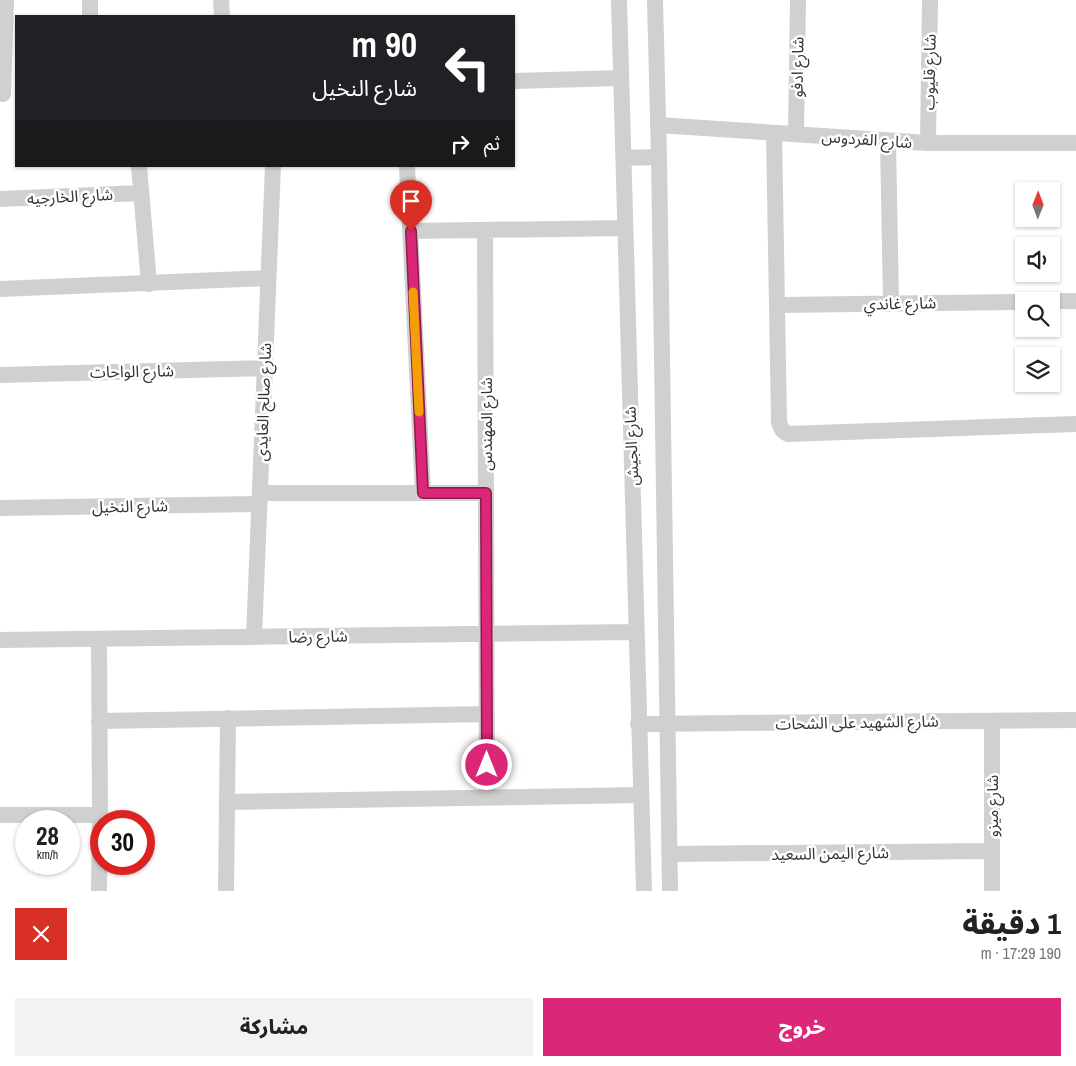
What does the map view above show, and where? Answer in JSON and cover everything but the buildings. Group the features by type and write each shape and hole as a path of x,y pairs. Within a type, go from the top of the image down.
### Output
{"street":[{"path":"6,0 6,94"},
{"path":"90,0 90,15"},
{"path":"221,0 222,15"},
{"name":"شارع الجيش","path":"619,0 635,632 644,891"},
{"name":"شارع الجيش","path":"655,0 670,891"},
{"name":"شارع ادفو","path":"796,134 798,0"},
{"name":"شارع قليوب","path":"928,143 930,0"},
{"path":"515,81 621,78"},
{"name":"شارع الفردوس","path":"658,124 928,143 1076,144"},
{"path":"774,133 780,428 788,434 1076,424"},
{"path":"888,141 891,303"},
{"path":"623,158 659,157"},
{"path":"138,167 149,284"},
{"name":"شارع صالح العايدى","path":"254,637 273,167"},
{"path":"408,167 423,493"},
{"name":"شارع الخارجيه","path":"0,199 141,193"},
{"path":"411,231 625,228"},
{"name":"شارع المهندس","path":"485,230 487,798"},
{"path":"0,289 268,278"},
{"path":"1060,301 1076,301"},
{"name":"شارع غاندي","path":"777,305 1015,302"},
{"name":"شارع الواحات","path":"0,375 265,368"},
{"name":"شارع النخيل","path":"0,508 423,493 486,493"},
{"name":"شارع رضا","path":"0,640 635,632"},
{"path":"99,639 100,810"},
{"path":"99,721 487,714"},
{"path":"226,891 228,718"},
{"name":"شارع الشهيد على الشحات","path":"638,724 1076,720"},
{"name":"شارع ميزو","path":"992,721 992,891"},
{"path":"227,802 640,795"},
{"path":"0,815 90,815"},
{"name":"شارع اليمن السعيد","path":"669,854 991,851"},
{"path":"99,875 99,891"}],"slow traffic":[{"path":"413,292 419,412"}],"route":[{"path":"411,231 423,493 486,493 487,765"}]}
